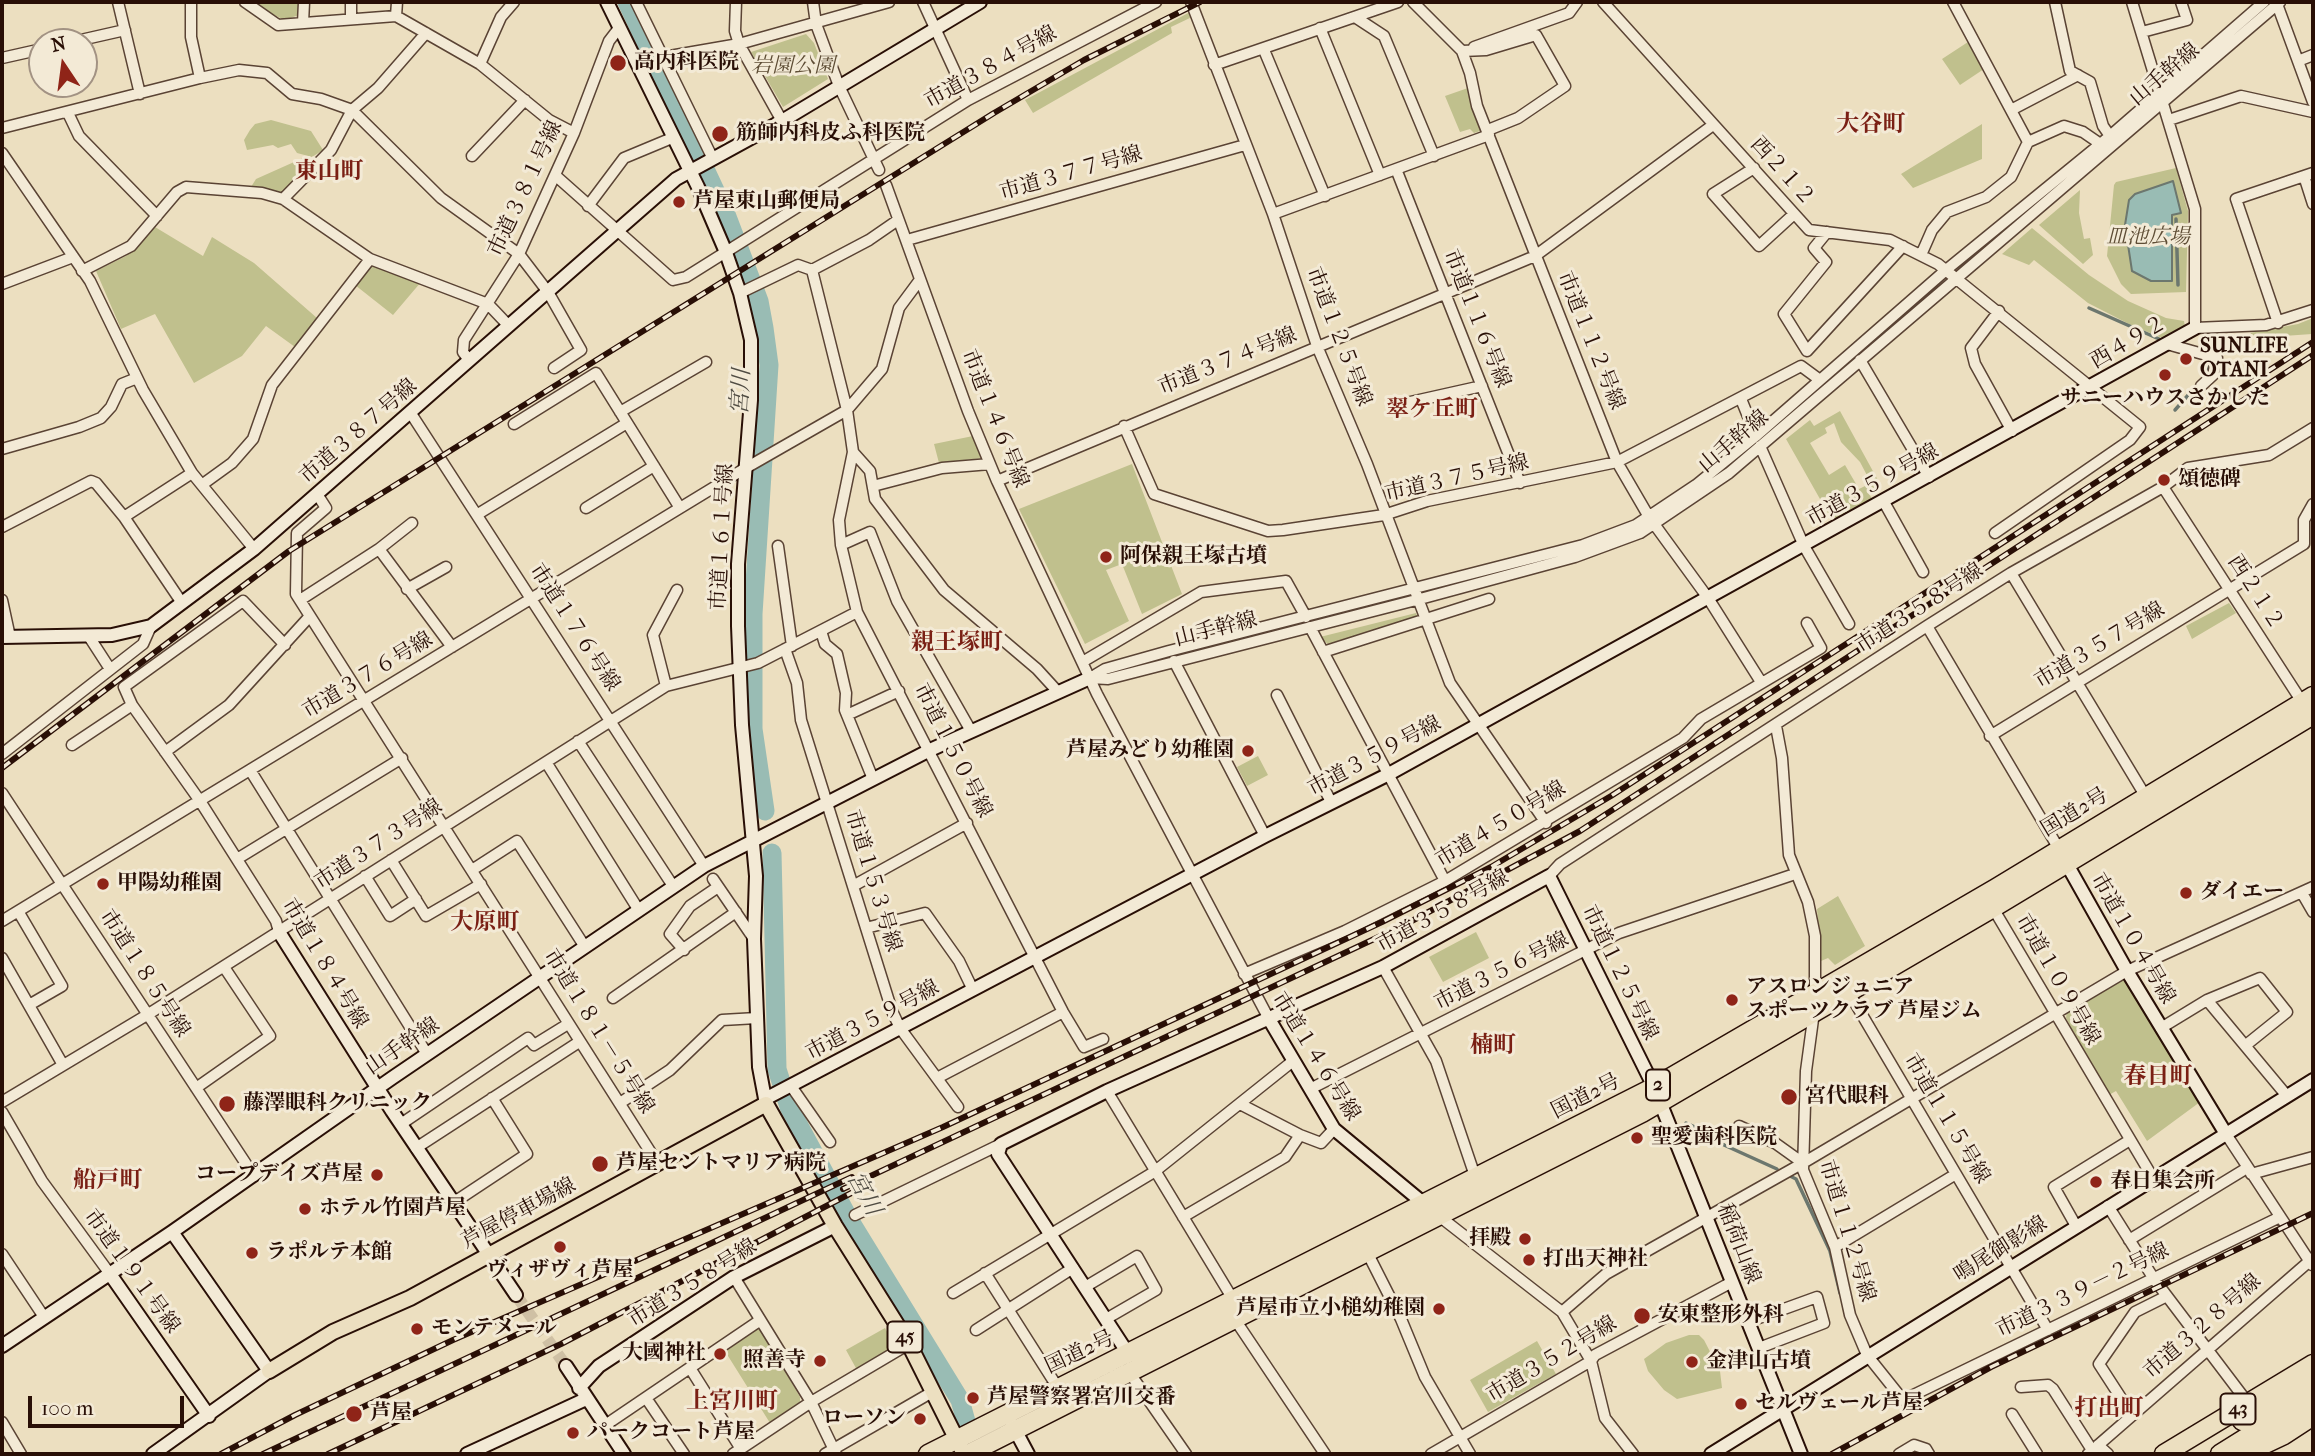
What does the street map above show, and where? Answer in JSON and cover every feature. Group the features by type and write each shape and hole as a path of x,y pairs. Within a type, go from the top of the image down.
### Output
{"highway":[{"name":"国道2号","path":"928,1454 969,1445 1433,1210 1814,1012 1993,908 2146,797 2311,710"},
{"name":"国道2号","path":"1234,1309 1367,1252 1476,1179 1657,1095 1815,993 2062,856 2311,710"},
{"name":"国道2号","path":"1011,1422 1059,1388 1129,1363"},
{"name":"43","path":"2164,1454 2313,1364"},
{"path":"2184,1454 2313,1379"},
{"path":"2220,1454 2313,1396"},
{"name":"43","path":"2244,1454 2268,1449 2313,1416"}],"main road":[{"name":"芦屋停車場線","path":"269,1371 334,1332 410,1298 657,1164 777,1094"},
{"name":"45","path":"777,1094 835,1226 969,1445"}],"street":[{"path":"118,2 140,94"},
{"path":"191,2 191,37 200,78"},
{"path":"245,2 278,25 396,16 480,64 549,120 574,133"},
{"path":"303,23 304,2"},
{"path":"351,2 351,19"},
{"path":"396,16 397,2"},
{"path":"480,64 501,17 514,2"},
{"name":"市道１６１号線","path":"607,2 688,172 734,245 744,292 751,340 751,400 749,467 738,564 749,665 757,837 754,939 760,1074 777,1094"},
{"path":"636,2 664,58 708,162"},
{"path":"736,2 735,31 739,44 782,121"},
{"path":"813,2 816,24 839,86 879,170"},
{"path":"664,58 739,44 889,2"},
{"path":"923,2 968,100"},
{"name":"市道３８７号線","path":"6,637 123,633 151,626 254,549 508,325 688,172 782,121 980,2"},
{"name":"市道３８４号線","path":"617,232 673,280 686,277 968,100 1156,2"},
{"name":"市道１２５号線","path":"1191,2 1273,214 1317,346 1367,464 1450,684 1546,823"},
{"path":"1214,65 1398,2"},
{"name":"市道１１２号線","path":"1413,2 1462,51 1470,73 1476,106 1489,133 1617,462 1652,521 1708,598 1761,682"},
{"path":"1462,51 1569,13 1577,2"},
{"name":"西２１２","path":"1603,2 1809,230 1890,240 1922,255 1957,277 2140,427 2130,440 1995,533"},
{"path":"1953,2 2028,142"},
{"path":"2055,2 2070,71 2090,82 2103,126 2110,135"},
{"path":"2132,2 2195,209 2195,328"},
{"path":"2142,32 2187,20 2181,2"},
{"name":"山手幹線","path":"1758,441 1860,360 1957,277 2264,2"},
{"path":"2279,3 2313,102"},
{"name":"山手幹線","path":"1090,678 1108,679 1416,589 1583,545 1652,521 1698,496 1820,380 1946,270 2099,143 2279,3"},
{"path":"1355,18 1384,36 1434,156"},
{"name":"市道３８１号線","path":"470,360 463,352 464,340 519,254 556,176 609,41 620,28"},
{"path":"1321,28 1380,175"},
{"path":"98,36 125,30"},
{"path":"283,199 331,150 352,110 378,88 426,33"},
{"path":"1273,214 1434,156 1489,133 1518,118 1565,86 1536,35 1486,50 1462,51"},
{"path":"1264,50 1325,195"},
{"path":"2,58 28,52"},
{"path":"2298,61 2313,55"},
{"path":"2,128 200,78 254,70 267,73 292,94 352,110 440,198 519,254 548,292 581,350 554,368"},
{"path":"2011,110 2078,75"},
{"path":"2169,120 2241,96 2313,112"},
{"path":"472,156 525,100"},
{"path":"68,113 79,136 157,216"},
{"name":"市道３７４号線","path":"997,481 1535,256 1619,197 1713,125"},
{"path":"1922,255 1932,230 1947,212 1986,197 2011,177 2028,142 2064,126 2082,132 2099,143"},
{"path":"588,206 624,158 672,138"},
{"name":"市道３７７号線","path":"907,240 1245,145"},
{"path":"2,153 74,257 136,378 192,473 254,549"},
{"path":"1754,168 1713,194 1759,246 1794,214"},
{"name":"市道１１６号線","path":"1396,169 1520,483"},
{"path":"2278,323 2236,199 2309,175 2313,204"},
{"path":"556,176 617,232"},
{"name":"市道１４６号線","path":"886,185 919,281 997,481 1090,678 1191,875 1293,1061 1334,1129 1562,1312 1591,1362 1605,1418 1633,1454"},
{"path":"82,271 131,246 177,192 186,187 262,193 283,199 370,259 488,304 508,325"},
{"path":"744,292 798,265 812,270 869,240 898,220"},
{"path":"1827,232 1814,248 1826,262 1783,314 1807,351 1903,246"},
{"path":"2,284 74,257"},
{"path":"203,484 232,463 253,439 272,385 370,259"},
{"name":"市道１５０号線","path":"812,270 847,410 853,452 839,520 841,545 858,612 1063,1012 1084,1047 1103,1039"},
{"path":"847,410 883,369 899,308 919,281"},
{"name":"西４９２","path":"1976,451 2195,328 2278,323 2313,310"},
{"path":"1999,311 1970,348 1975,364 2012,431"},
{"path":"2166,344 2217,358 2213,375 2200,386"},
{"path":"1860,360 1928,477"},
{"path":"620,412 706,362"},
{"name":"市道３７５号線","path":"1124,426 1154,494 1268,531 1384,515 1427,501 1617,462 1801,366 1820,380"},
{"path":"514,424 596,373 680,508"},
{"path":"2,449 79,428 101,418 111,407 122,384 136,378"},
{"path":"1397,405 1482,386"},
{"path":"1741,399 1804,547 1849,624"},
{"name":"市道３７６号線","path":"2,921 680,508 847,410"},
{"name":"市道１７６号線","path":"410,412 478,513 704,866"},
{"path":"478,513 627,423"},
{"name":"市道３５８号線","path":"855,1214 1107,1091 1383,967 1549,876 1559,864 1927,626 2011,573 2163,487 2188,468 2269,455 2313,428"},
{"name":"市道３５９号線","path":"777,1094 1265,836 1387,775 1477,723 1976,451"},
{"path":"853,452 870,471 875,499 944,590 1037,669 1058,692"},
{"path":"873,486 942,468 990,464"},
{"path":"586,509 654,466"},
{"path":"124,517 192,473"},
{"path":"2,527 91,481 96,483 124,517 181,603"},
{"name":"西２１２","path":"2163,487 2311,710"},
{"name":"市道１８１－５号線","path":"317,494 326,508 297,533 294,582 300,600 542,977 579,1042 657,1164"},
{"path":"1884,502 1923,572"},
{"name":"市道３５７号線","path":"1990,736 2076,682 2232,591 2304,544 2304,520 2313,504"},
{"name":"山手幹線","path":"2,1346 704,866 930,750 1130,662 1420,600 1574,557 1640,533 1652,521"},
{"path":"300,600 379,549 412,523"},
{"path":"841,545 870,532 897,601 971,731"},
{"name":"市道１５３号線","path":"778,546 789,647 801,720 892,1011 900,1028 958,1107"},
{"path":"379,549 453,648"},
{"path":"407,589 446,567"},
{"path":"2011,573 2146,797"},
{"path":"1084,661 1200,592 1286,581 1445,881"},
{"path":"666,686 653,635 677,590"},
{"path":"1323,652 1427,621 1489,599"},
{"path":"2,600 6,637"},
{"name":"市道１８４号線","path":"285,645 243,601 124,687 132,705 200,801 276,920 279,932 377,1088 516,1295"},
{"name":"市道３７３号線","path":"2,1102 224,967 666,686 749,665 858,612"},
{"path":"165,751 229,705 310,616"},
{"name":"市道４５０号線","path":"1244,974 1345,930 1445,881 1546,823 1610,780 1683,738 1700,719 1821,648 1807,623"},
{"path":"2,754 143,644 151,626"},
{"name":"市道１０４号線","path":"1927,626 2225,1134 2312,1262"},
{"path":"821,631 825,644 837,654 846,693 847,715 873,779"},
{"path":"88,635 110,669"},
{"path":"1174,661 1265,836"},
{"path":"847,715 899,691"},
{"path":"1277,695 1332,802"},
{"path":"72,745 132,705"},
{"name":"市道１１２号線","path":"1776,726 1782,758 1789,855 1808,902 1815,936 1814,1012 1807,1071 1803,1163 1835,1247 1850,1315 1867,1355 1903,1400"},
{"path":"578,741 673,886"},
{"path":"237,859 402,758"},
{"path":"546,762 638,909"},
{"path":"250,770 427,1054"},
{"name":"市道１８５号線","path":"2,793 254,1175"},
{"path":"853,886 967,823"},
{"path":"472,870 517,841 584,947"},
{"path":"391,860 429,916 481,884"},
{"name":"市道３５６号線","path":"1310,1089 1619,933 1796,874"},
{"path":"365,876 390,916 416,900"},
{"name":"市道１２５号線","path":"1549,876 1657,1095"},
{"path":"684,950 670,934 690,906 716,883 754,939"},
{"path":"1562,1312 1606,1274 1803,1163 2052,1013 2127,971 2313,887"},
{"path":"2302,893 2313,912"},
{"name":"市道１０９号線","path":"1993,908 2052,1013 2153,1178"},
{"path":"18,911 62,986 29,1005"},
{"path":"613,998 736,912"},
{"path":"866,928 925,913 959,961 973,990"},
{"path":"2,958 63,1065"},
{"path":"196,1088 270,1036 224,967"},
{"path":"1383,967 1436,1061 1476,1179"},
{"path":"2161,1028 2207,1000 2260,978 2287,1012 2246,1045"},
{"name":"市道１１５号線","path":"1848,991 2048,1330"},
{"path":"2207,1000 2287,1096"},
{"path":"937,1077 1063,1012"},
{"path":"620,1103 670,1070 722,1020 757,1018"},
{"path":"401,1124 528,1038 534,1045 568,1024"},
{"path":"416,1147 579,1042"},
{"path":"953,1293 1154,1172 1293,1061"},
{"name":"鳴尾御影線","path":"1711,1454 2313,1080"},
{"path":"1107,1091 1234,1309 1325,1454"},
{"path":"777,1094 831,1142"},
{"name":"稲荷山線","path":"1657,1095 1801,1454"},
{"path":"453,1203 527,1154 527,1150 492,1098"},
{"path":"1240,1104 1321,1143 1334,1129"},
{"name":"市道１９１号線","path":"2,1112 42,1181 209,1416"},
{"path":"1739,1126 1775,1143 1803,1163"},
{"path":"1182,1217 1285,1157 1300,1135"},
{"path":"2076,1226 2054,1187 2130,1140"},
{"path":"1001,1144 998,1154 1106,1319 1129,1363 1186,1454"},
{"path":"2129,1240 2249,1171 2313,1157"},
{"path":"1835,1247 1956,1174"},
{"path":"2108,1206 2154,1279 2248,1403"},
{"name":"市道３３９－２号線","path":"1903,1400 2280,1217"},
{"name":"市道３５８号線","path":"579,1388 599,1366 734,1277 835,1226"},
{"path":"153,1454 269,1371 172,1232"},
{"path":"1367,1252 1401,1319 1425,1377 1469,1454"},
{"path":"2,1254 44,1317"},
{"path":"1085,1287 1137,1256 1156,1290 1106,1319"},
{"name":"市道３２８号線","path":"2093,1450 2207,1348 2312,1262"},
{"path":"976,1330 1073,1268"},
{"path":"985,1273 1059,1388"},
{"path":"734,1277 811,1402 831,1453 934,1391"},
{"name":"市道３５２号線","path":"1431,1454 1591,1362 1595,1355 1732,1282"},
{"path":"2132,1415 2099,1364 2135,1312 2167,1296"},
{"path":"1748,1322 1817,1297 1824,1323 1759,1348"},
{"path":"604,1426 759,1321"},
{"path":"690,1368 737,1452 811,1402 909,1344"},
{"path":"566,1366 624,1454"},
{"path":"2021,1387 2048,1385 2093,1450 2108,1454"},
{"path":"646,1398 684,1454"},
{"path":"467,1454 586,1399"},
{"path":"2012,1414 2037,1454"},
{"path":"2,1422 21,1454"},
{"path":"1011,1422 1028,1454"},
{"path":"1899,1454 1914,1445 1926,1449 1930,1454"}],"green space":[{"path":"250,2 300,2 299,15 284,20"},
{"path":"1190,12 1192,17 1171,27 1172,33 1033,113 1025,100"},
{"name":"岩園公園","path":"806,34 814,43 828,79 783,107 751,52"},
{"path":"1968,42 1984,69 1960,85 1942,59"},
{"path":"1468,88 1483,130 1474,133 1470,129 1460,132 1445,96"},
{"path":"271,120 311,131 323,150 312,157 297,153 291,144 278,148 273,145 247,150 244,140 250,130 255,124"},
{"path":"1982,124 1982,159 1913,188 1901,174"},
{"path":"303,158 313,161 282,193 251,187 256,179"},
{"name":"皿池広場","path":"2176,168 2188,211 2186,292 2131,294 2121,284 2107,256 2114,185 2116,182"},
{"path":"2080,190 2079,213 2084,239 2090,238 2093,255 2083,264 2039,225"},
{"path":"155,227 203,256 212,237 254,263 317,318 295,347 266,326 242,356 194,383 155,314 121,329 96,271 126,256"},
{"path":"2032,228 2089,275 2128,301 2166,318 2184,321 2185,327 2162,338 2088,303 2034,260 2029,265 2002,254"},
{"path":"372,264 421,282 393,315 355,285"},
{"path":"2313,318 2312,334 2255,338 2250,333 2298,324"},
{"path":"1840,411 1880,484 1869,494 1873,500 1833,522 1786,439 1810,420 1814,426","holes":["1834,423 1841,442 1860,462 1871,483 1859,489 1845,465 1829,475 1810,443 1827,433 1825,428"]},
{"path":"973,436 983,458 939,463 934,444"},
{"path":"1132,464 1182,594 1142,614 1122,564 1106,570 1129,621 1085,644 1019,509"},
{"path":"2229,603 2236,613 2192,639 2186,626"},
{"path":"1416,613 1417,616 1410,621 1330,646 1320,637"},
{"path":"1258,756 1268,775 1247,786 1237,767"},
{"path":"1838,896 1865,946 1835,965 1828,958 1821,961 1817,909"},
{"path":"1476,932 1489,958 1443,982 1429,957"},
{"path":"2118,980 2126,981 2200,1102 2147,1141 2116,1091 2107,1096 2066,1018 2067,1011"},
{"path":"885,1328 896,1348 857,1370 846,1350"},
{"path":"754,1329 761,1330 800,1397 800,1405 770,1423 723,1348"},
{"path":"1689,1335 1699,1335 1704,1340 1720,1371 1722,1388 1677,1399 1664,1390 1648,1371 1644,1359 1666,1343"},
{"path":"1537,1341 1556,1374 1488,1412 1470,1380"}],"water":[{"path":"2173,181 2181,213 2172,215 2172,281 2151,281 2132,271 2125,225 2129,200 2135,194"}],"waterway":[{"name":"宮川","path":"627,2 726,214 759,301 764,328 769,365 753,614 753,729 765,811"},
{"path":"2176,219 2178,285"},
{"path":"2089,308 2159,339"},
{"path":"2206,377 2212,359"},
{"path":"2175,410 2198,384"},
{"name":"宮川","path":"772,853 777,1069 789,1107 850,1221 960,1400 974,1450"},
{"path":"1686,1123 1706,1132 1724,1145 1777,1169"},
{"path":"1790,1176 1796,1179 1830,1251 1840,1293"}],"tunnel":[{"path":"516,1295 566,1366"}],"railway":[{"path":"2,768 289,551 994,113 1084,60 1200,2"},
{"path":"221,1454 295,1415 453,1340 943,1127 1382,922 1491,867 1611,796 2313,342"},
{"path":"843,1189 1406,924 1580,831 2313,355"},
{"path":"263,1454 852,1177"},
{"path":"328,1454 561,1344 859,1189"},
{"path":"1832,1454 1991,1367 2313,1213"}],"place":[{"name":"高内科医院","path":"618,63"},
{"name":"筋師内科皮ふ科医院","path":"720,134"},
{"name":"芦屋東山郵便局","path":"679,202"},
{"name":"SUNLIFE OTANI","path":"2186,359"},
{"name":"サニーハウスさかした","path":"2165,375"},
{"name":"頌徳碑","path":"2164,480"},
{"name":"阿保親王塚古墳","path":"1106,557"},
{"name":"芦屋みどり幼稚園","path":"1248,751"},
{"name":"甲陽幼稚園","path":"103,884"},
{"name":"ダイエー","path":"2186,893"},
{"name":"アスロンジュニア スポーツクラブ 芦屋ジム","path":"1732,1000"},
{"name":"宮代眼科","path":"1789,1097"},
{"name":"藤澤眼科クリニック","path":"227,1104"},
{"name":"聖愛歯科医院","path":"1637,1138"},
{"name":"芦屋セントマリア病院","path":"600,1164"},
{"name":"コープデイズ芦屋","path":"377,1175"},
{"name":"春日集会所","path":"2096,1182"},
{"name":"ホテル竹園芦屋","path":"305,1209"},
{"name":"拝殿","path":"1525,1239"},
{"name":"ヴィザヴィ芦屋","path":"560,1247"},
{"name":"ラポルテ本館","path":"252,1253"},
{"name":"打出天神社","path":"1529,1260"},
{"name":"芦屋市立小槌幼稚園","path":"1439,1309"},
{"name":"安東整形外科","path":"1642,1316"},
{"name":"モンテメール","path":"417,1329"},
{"name":"大國神社","path":"720,1354"},
{"name":"照善寺","path":"820,1361"},
{"name":"金津山古墳","path":"1692,1362"},
{"name":"芦屋警察署宮川交番","path":"973,1398"},
{"name":"セルヴェール芦屋","path":"1741,1404"},
{"name":"芦屋","path":"354,1414"},
{"name":"ローソン","path":"920,1419"},
{"name":"パークコート芦屋","path":"573,1433"}],"district":[{"name":"大谷町","path":"1871,125"},
{"name":"東山町","path":"329,172"},
{"name":"翠ケ丘町","path":"1432,410"},
{"name":"親王塚町","path":"957,643"},
{"name":"大原町","path":"485,923"},
{"name":"楠町","path":"1493,1046"},
{"name":"春日町","path":"2158,1077"},
{"name":"船戸町","path":"108,1181"},
{"name":"上宮川町","path":"732,1402"},
{"name":"打出町","path":"2109,1409"}]}
